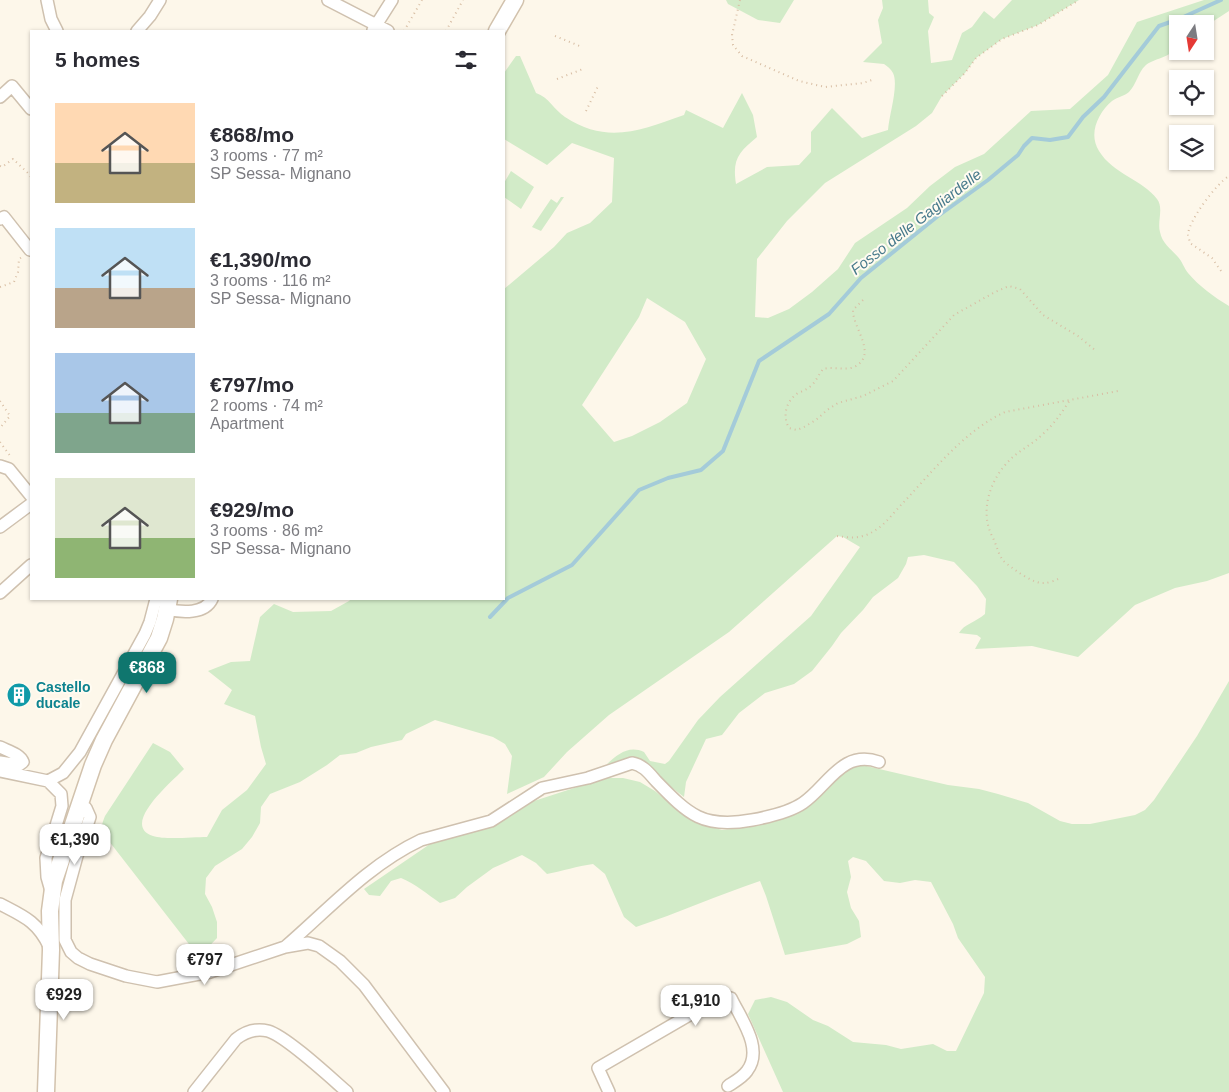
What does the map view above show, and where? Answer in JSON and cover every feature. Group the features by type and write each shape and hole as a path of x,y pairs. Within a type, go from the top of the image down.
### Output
{"street":[{"path":"48,0 57,30"},
{"path":"138,30 160,0"},
{"path":"328,0 374,28 392,0"},
{"path":"498,30 515,0"},
{"path":"0,96 12,86 30,108"},
{"path":"0,219 4,217 30,250"},
{"path":"4,467 30,495"},
{"path":"0,527 30,505"},
{"path":"0,593 30,566"},
{"path":"164,602 182,612 203,609 210,604 212,600"},
{"path":"48,781 57,777 69,767 88,738 150,622 164,602"},
{"path":"46,1092 51,950 50,911 58,868 93,765 104,740 159,638 164,602"},
{"path":"0,747 23,759 23,762 19,765 0,762"},
{"path":"284,947 339,898 404,849 421,840 491,821 542,788 588,778 632,763 639,764 696,817 725,823 754,820 793,808 807,800 834,773 848,763 866,760 878,762"},
{"path":"0,771 48,781 58,790 62,799 46,858 47,877 52,893"},
{"path":"79,806 86,808 90,817 67,889 64,920 65,940 71,952 78,958 105,970 157,982 210,972 284,947 308,943 319,946 356,976 444,1092"},
{"path":"0,904 35,925 44,935 51,950"},
{"path":"609,1092 598,1068 722,996 731,998 754,1048 752,1060 746,1072 728,1086"},
{"path":"194,1092 236,1039 243,1033 258,1030 276,1034 348,1092"}],"path":[{"path":"405,30 422,0"},
{"path":"447,30 463,0"},
{"path":"740,0 732,35 734,45 742,56 799,82 825,87 863,83 875,79"},
{"path":"942,96 965,73 976,58 1002,39 1038,26 1079,0"},
{"path":"555,36 582,46"},
{"path":"556,79 583,69"},
{"path":"586,111 598,86"},
{"path":"0,166 2,167 13,159 30,173"},
{"path":"1221,271 1212,258 1190,243 1188,235 1207,198 1214,188 1229,176"},
{"path":"0,287 14,282 18,272 19,260 30,250"},
{"path":"863,300 853,310 852,316 863,343 864,357 856,366 848,369 837,367 823,369 811,385 797,394 790,402 785,419 789,428 796,430 804,427 838,403 863,396 893,381 954,315 1009,286 1020,289 1043,315 1078,336 1094,350"},
{"path":"837,536 856,537 876,531 950,454 979,426 993,418 1005,412 1118,390"},
{"path":"1058,579 1043,584 1034,582 1007,564 999,556 988,530 985,508 989,494 1003,467 1044,434 1070,400"},
{"path":"0,401 10,416 0,428"},
{"path":"0,442 12,458 4,467"}],"green space":[{"path":"726,0 794,0 780,23 758,20 728,4"},
{"path":"882,0 928,0 929,13 934,17 928,31 931,63 952,60 962,33 972,27 984,11 994,19 1012,0 1079,0 1038,25 1002,39 976,58 965,73 942,96 932,113 916,126 825,183 787,221 757,259 755,317 768,318 789,309 812,292 838,269 855,243 907,208 930,186 955,167 984,154 1031,111 1070,109 1108,75 1137,22 1204,0 1229,0 1229,11 1214,21 1214,15 1169,15 1169,54 1148,63 1129,92 1107,106 1096,124 1094,138 1099,151 1112,166 1151,192 1157,199 1160,207 1159,228 1161,236 1188,273 1207,291 1229,306 1229,573 1207,581 1175,588 1135,605 1078,657 1032,646 975,649 981,638 977,635 959,633 964,627 985,614 986,599 977,586 954,562 924,555 908,557 898,578 873,597 841,633 812,671 794,684 765,693 739,713 722,735 706,739 686,782 684,797 636,760 607,764 629,750 644,752 650,761 665,764 669,761 698,720 720,697 811,616 860,547 843,537 837,536 729,632 609,715 567,752 544,777 507,794 512,756 505,744 493,737 435,720 406,734 402,740 371,747 356,753 340,755 300,782 270,794 261,807 260,823 252,837 242,849 215,866 206,878 205,894 217,922 217,938 199,957 105,836 102,826 105,816 153,743 170,752 184,769 152,802 145,813 142,822 144,830 158,837 207,837 222,810 247,790 266,764 255,716 224,704 232,690 208,671 231,662 250,661 260,617 274,604 293,612 331,611 350,600 505,600 505,288 554,247 567,233 590,223 612,202 614,158 572,143 547,165 505,140 505,72 516,56 520,56 536,93 544,97 565,117 581,126 596,131 610,133 639,130 684,115 686,110 723,128 742,93 753,115 757,137 738,157 735,168 736,184 767,167 799,165 811,152 811,132 832,108 862,138 888,130 895,78 890,69 884,64 863,62 882,43 878,20 883,8","holes":["647,298 685,322 706,359 687,403 660,422 632,436 614,442 582,405 639,317"]},
{"path":"511,171 534,187 521,209 505,198 505,181"},
{"path":"561,197 564,197 541,231 532,227 551,199 557,203"},
{"path":"1229,681 1229,1092 783,1092 748,1014 755,1000 771,997 787,1002 813,1020 828,1026 853,1042 886,1045 901,1049 933,1044 947,1051 956,1051 984,993 985,977 958,938 953,924 931,882 915,880 900,883 884,881 866,861 853,857 848,861 851,877 847,892 851,908 859,921 861,937 847,944 785,955 760,881 636,927 624,917 605,874 593,864 547,874 536,863 522,855 493,868 455,898 440,903 417,886 401,878 391,881 380,896 369,895 364,889 433,842 493,827 534,801 605,778 623,778 640,782 655,791 683,814 702,824 722,830 750,827 786,817 809,806 848,769 862,765 948,785 979,789 998,794 1028,803 1060,821 1072,824 1090,824 1135,815 1145,810 1154,800 1197,736"}],"waterway":[{"name":"Fosso delle Gagliardelle","path":"490,617 508,598 572,565 639,490 668,478 701,470 723,451 759,361 829,314 861,278 938,216 988,180 1018,155 1032,138 1050,140 1068,137 1083,117 1104,97 1159,26 1221,0"}],"place":[{"name":"Castello ducale","path":"19,695"}]}
